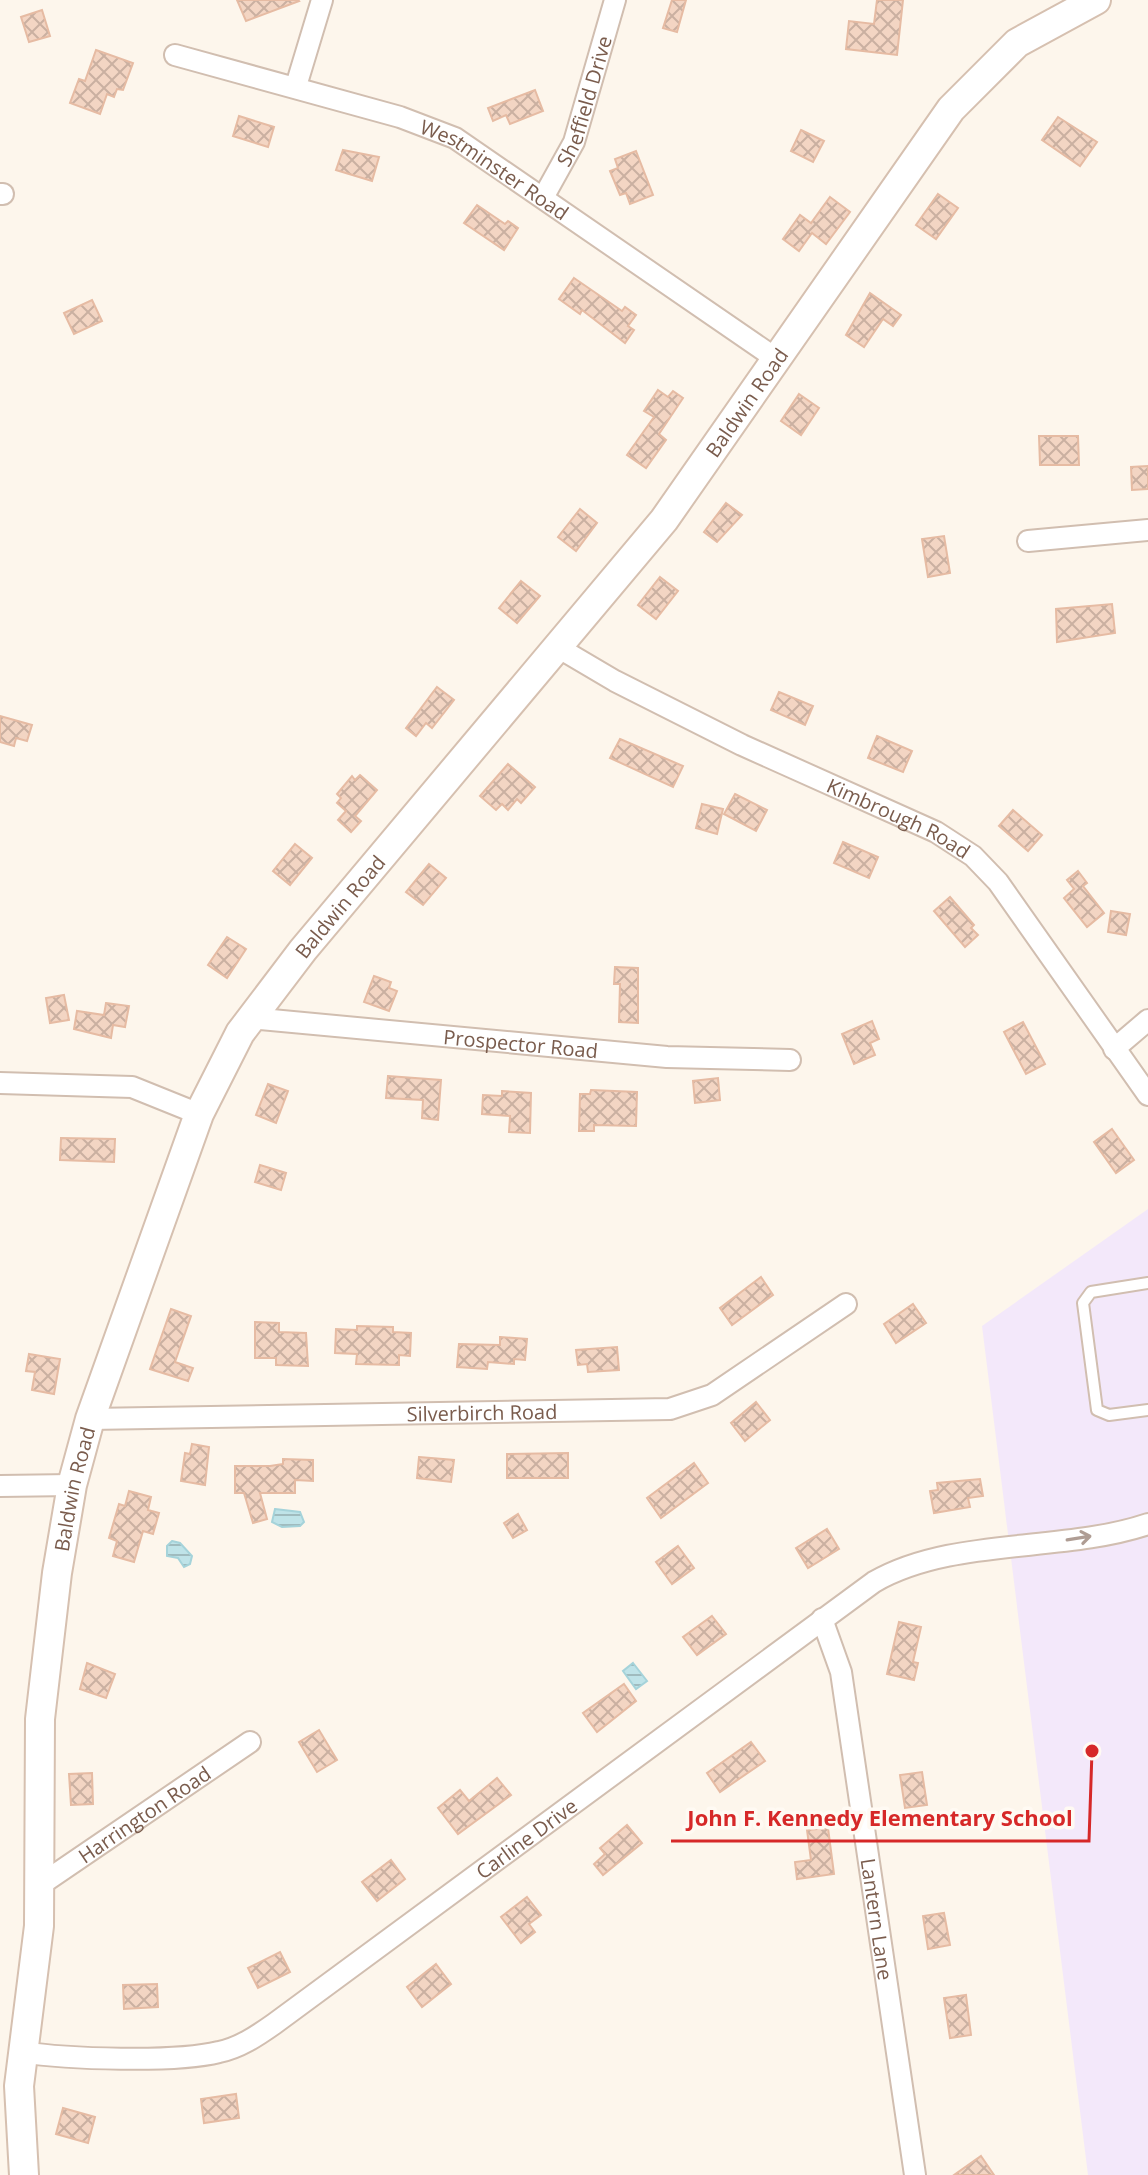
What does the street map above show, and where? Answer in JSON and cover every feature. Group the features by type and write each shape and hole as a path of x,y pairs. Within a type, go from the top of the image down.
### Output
{"street":[{"path":"296,86 322,0"},
{"name":"Sheffield Drive","path":"544,196 574,142 615,0"},
{"name":"Baldwin Road","path":"24,2175 15,2038 37,1946 40,1719 72,1485 90,1419 199,1114 226,1055 250,1018 664,520 778,360 927,141 960,99 1017,43 1096,0"},
{"name":"Westminster Road","path":"175,55 296,86 400,117 455,138 544,196 778,360"},
{"path":"1028,541 1148,530"},
{"name":"Kimbrough Road","path":"559,648 742,745 959,845 1003,889 1148,1095"},
{"name":"Prospector Road","path":"250,1018 654,1056 790,1060"},
{"path":"1114,1049 1148,1020"},
{"path":"0,1083 132,1087 199,1114"},
{"name":"Silverbirch Road","path":"90,1419 670,1409 712,1395 846,1304"},
{"path":"0,1486 72,1485"},
{"name":"Carline Drive","path":"15,2038 190,2056 222,2052 253,2038 874,1582 910,1564 1148,1524"},
{"name":"Lantern Lane","path":"822,1619 841,1672 915,2175"},
{"name":"Harrington Road","path":"40,1885 250,1742"}],"lane":[{"path":"1148,1283 1091,1292 1083,1303 1097,1410 1109,1415 1148,1410"}],"shaded area":[{"path":"1148,1209 1148,2175 1088,2175 982,1326"}],"water":[{"path":"275,1509 300,1512 304,1522 300,1526 282,1527 272,1522"},
{"path":"172,1541 180,1543 192,1556 190,1564 184,1567 178,1558 167,1556 167,1546"},
{"path":"633,1663 647,1681 636,1689 623,1671"}],"building":[{"path":"237,0 298,0 299,1 246,21"},
{"path":"672,0 686,0 677,32 663,28"},
{"path":"877,0 903,0 897,55 846,49 849,21 874,24"},
{"path":"42,10 50,36 29,42 21,17"},
{"path":"96,50 133,63 123,90 117,89 114,97 107,94 100,114 70,103 79,79 85,81"},
{"path":"535,90 543,111 510,124 506,115 493,121 488,108"},
{"path":"239,116 274,127 268,147 233,136"},
{"path":"1058,117 1097,142 1080,166 1042,140"},
{"path":"801,130 824,141 813,162 791,151"},
{"path":"343,150 379,157 372,181 336,170"},
{"path":"636,151 653,195 630,204 626,193 620,195 610,171 618,168 615,159"},
{"path":"938,194 958,208 936,239 916,225"},
{"path":"830,197 850,212 826,244 812,233 799,251 783,239 800,215 811,223"},
{"path":"477,205 505,224 508,221 518,228 504,250 464,223"},
{"path":"574,278 622,311 625,307 636,315 628,326 634,330 625,343 582,310 580,314 559,299"},
{"path":"870,293 901,315 893,326 883,319 864,347 846,335"},
{"path":"92,300 102,321 74,334 64,313"},
{"path":"658,390 668,397 673,391 683,398 659,434 666,440 646,468 627,455 654,417 644,411"},
{"path":"799,394 819,408 801,435 781,421"},
{"path":"1039,436 1078,436 1079,465 1040,465"},
{"path":"1148,466 1148,489 1132,490 1131,467"},
{"path":"726,503 742,515 717,542 704,532"},
{"path":"580,509 597,523 576,551 558,537"},
{"path":"944,536 950,573 928,577 922,539"},
{"path":"660,577 678,591 656,619 638,605"},
{"path":"521,581 540,596 517,623 499,608"},
{"path":"1112,604 1115,633 1057,642 1056,609"},
{"path":"437,687 454,700 432,728 426,723 416,736 406,728"},
{"path":"779,692 813,706 805,725 771,710"},
{"path":"0,716 32,725 27,741 16,738 14,746 0,742"},
{"path":"877,736 912,751 903,772 868,758"},
{"path":"620,739 683,766 673,787 610,758"},
{"path":"508,764 535,787 521,803 517,799 508,810 502,804 496,810 480,796"},
{"path":"360,775 377,790 355,816 361,821 351,832 338,820 346,811 337,803 341,798 337,794 352,776 355,780"},
{"path":"735,794 767,810 756,831 724,814"},
{"path":"702,804 723,809 717,834 696,828"},
{"path":"1013,810 1042,835 1028,851 999,826"},
{"path":"843,842 878,857 869,878 834,863"},
{"path":"295,844 312,858 290,885 273,871"},
{"path":"429,864 446,878 423,905 406,892"},
{"path":"1078,871 1087,883 1083,886 1104,913 1087,927 1064,898 1074,889 1067,880"},
{"path":"950,897 974,925 971,928 978,935 965,947 934,911"},
{"path":"1111,911 1130,914 1126,935 1108,932"},
{"path":"227,937 246,949 227,978 208,965"},
{"path":"615,967 638,968 638,1023 619,1022 620,984 614,984"},
{"path":"374,976 391,982 389,988 397,991 389,1011 364,1002"},
{"path":"64,995 69,1020 50,1023 46,998"},
{"path":"106,1003 129,1006 125,1027 113,1025 111,1038 74,1029 77,1011 104,1015"},
{"path":"872,1021 879,1039 870,1043 875,1055 854,1064 842,1034"},
{"path":"1023,1022 1045,1064 1026,1074 1004,1032"},
{"path":"388,1076 441,1080 438,1120 422,1118 423,1100 386,1098"},
{"path":"718,1078 720,1100 695,1103 693,1081"},
{"path":"268,1084 288,1091 276,1123 256,1115"},
{"path":"591,1090 637,1092 636,1126 594,1125 594,1131 579,1131 580,1094 590,1094"},
{"path":"502,1091 531,1093 530,1133 509,1132 510,1116 482,1114 483,1095 502,1096"},
{"path":"1112,1129 1134,1160 1116,1173 1094,1142"},
{"path":"61,1138 115,1139 114,1162 60,1160"},
{"path":"260,1165 286,1173 281,1190 255,1182"},
{"path":"761,1277 773,1295 732,1325 720,1308"},
{"path":"913,1304 926,1323 896,1343 884,1324"},
{"path":"171,1309 191,1316 175,1362 193,1368 188,1381 150,1369"},
{"path":"255,1322 279,1323 279,1332 306,1333 308,1366 276,1365 276,1358 255,1358"},
{"path":"357,1326 393,1327 393,1332 411,1333 410,1356 399,1355 399,1365 356,1364 357,1354 335,1353 336,1329 357,1330"},
{"path":"500,1337 527,1339 525,1360 514,1359 514,1364 488,1362 487,1369 457,1367 459,1344 500,1345"},
{"path":"617,1347 619,1370 588,1372 587,1364 578,1365 576,1350"},
{"path":"29,1354 60,1359 54,1394 32,1390 35,1372 26,1371"},
{"path":"756,1402 770,1420 745,1441 731,1423"},
{"path":"192,1444 209,1447 205,1485 181,1481 185,1453 190,1454"},
{"path":"568,1453 568,1478 507,1478 507,1454"},
{"path":"419,1457 454,1460 451,1482 417,1478"},
{"path":"283,1459 313,1460 313,1481 295,1480 295,1493 260,1493 267,1519 253,1523 244,1493 235,1493 235,1466 270,1466 283,1464"},
{"path":"694,1463 708,1483 661,1518 647,1498"},
{"path":"980,1479 983,1496 968,1498 970,1507 934,1513 930,1491 938,1490 937,1483"},
{"path":"129,1491 151,1497 148,1510 159,1513 153,1534 143,1531 134,1562 113,1556 117,1541 109,1538 119,1504 125,1506"},
{"path":"518,1514 527,1530 513,1538 504,1523"},
{"path":"827,1529 839,1549 808,1568 796,1548"},
{"path":"678,1546 694,1568 672,1584 656,1562"},
{"path":"712,1616 726,1634 697,1655 683,1637"},
{"path":"899,1622 921,1627 913,1662 918,1663 914,1680 887,1674"},
{"path":"87,1663 115,1674 106,1698 80,1689"},
{"path":"624,1684 636,1701 597,1732 583,1713"},
{"path":"319,1730 337,1760 317,1772 299,1742"},
{"path":"751,1742 765,1761 720,1792 707,1773"},
{"path":"922,1772 927,1805 905,1808 900,1775"},
{"path":"92,1773 93,1804 71,1805 69,1774"},
{"path":"497,1778 511,1795 458,1834 438,1808 460,1790 469,1801"},
{"path":"627,1825 642,1843 603,1875 594,1864 605,1854 600,1848"},
{"path":"828,1828 834,1874 797,1879 795,1862 811,1860 807,1830"},
{"path":"391,1860 405,1879 377,1901 362,1882"},
{"path":"527,1897 541,1915 529,1924 535,1932 521,1943 501,1917"},
{"path":"944,1913 950,1945 928,1949 923,1916"},
{"path":"280,1952 290,1972 258,1988 248,1968"},
{"path":"436,1964 451,1984 422,2007 407,1987"},
{"path":"157,1984 158,2007 124,2009 123,1985"},
{"path":"966,1995 971,2035 950,2038 944,1998"},
{"path":"236,2094 239,2118 204,2123 201,2099"},
{"path":"63,2108 95,2117 88,2143 56,2134"},
{"path":"981,2156 994,2175 954,2175"}],"place":[{"name":"John F. Kennedy Elementary School","path":"1092,1751"}]}
